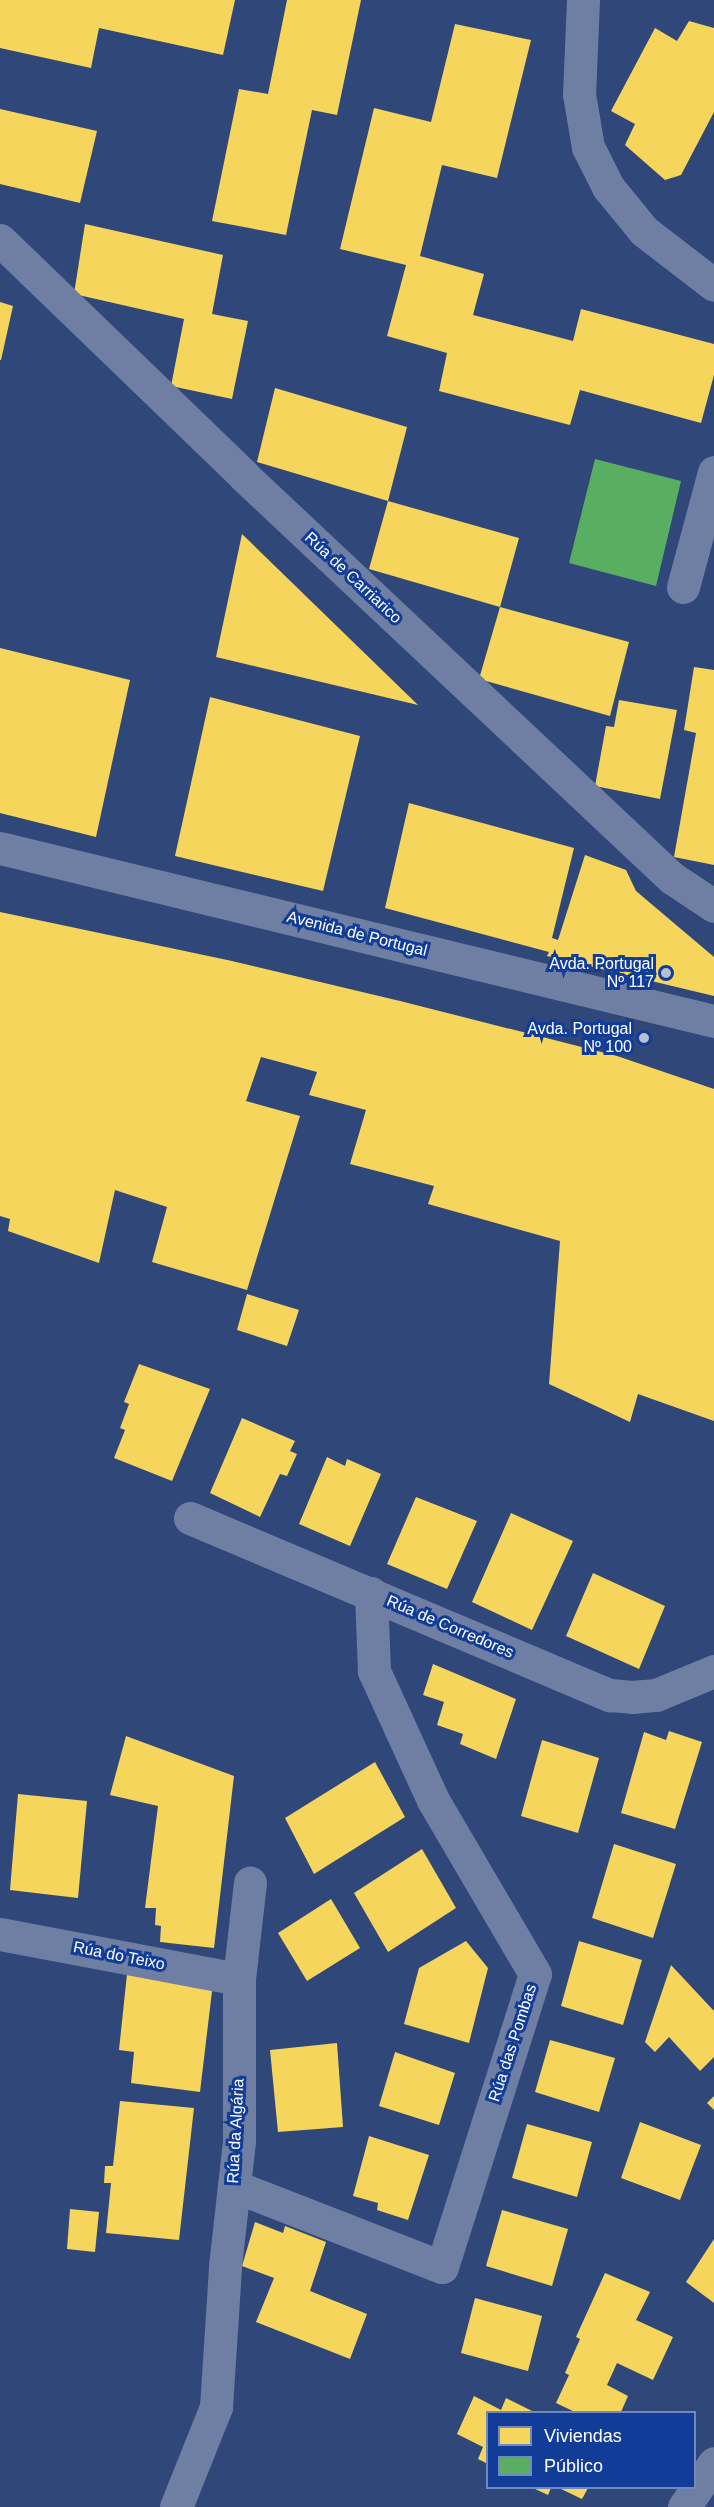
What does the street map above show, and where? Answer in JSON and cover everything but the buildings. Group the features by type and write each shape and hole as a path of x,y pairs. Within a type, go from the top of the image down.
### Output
{"street":[{"path":"583,0 579,94 588,147 608,188 644,231 714,285"},
{"name":"Rúa de Carriarico","path":"0,240 244,476 672,878 714,906"},
{"path":"683,587 714,472"},
{"name":"Avenida de Portugal","path":"0,848 714,1021"},
{"name":"Rúa de Corredores","path":"190,1518 610,1695 632,1697 656,1695 714,1671"},
{"name":"Rúa das Pombas","path":"234,2186 442,2267 535,1974 433,1800 374,1671 371,1593"},
{"name":"Rúa da Algária","path":"176,2507 216,2407 239,2141 239,1979 250,1883"},
{"name":"Rúa do Teixo","path":"0,1934 239,1979"},
{"path":"684,2507 714,2463"}],"place":[{"name":"Avda. Portugal Nº 117","path":"666,973"},
{"name":"Avda. Portugal Nº 100","path":"644,1038"}]}
